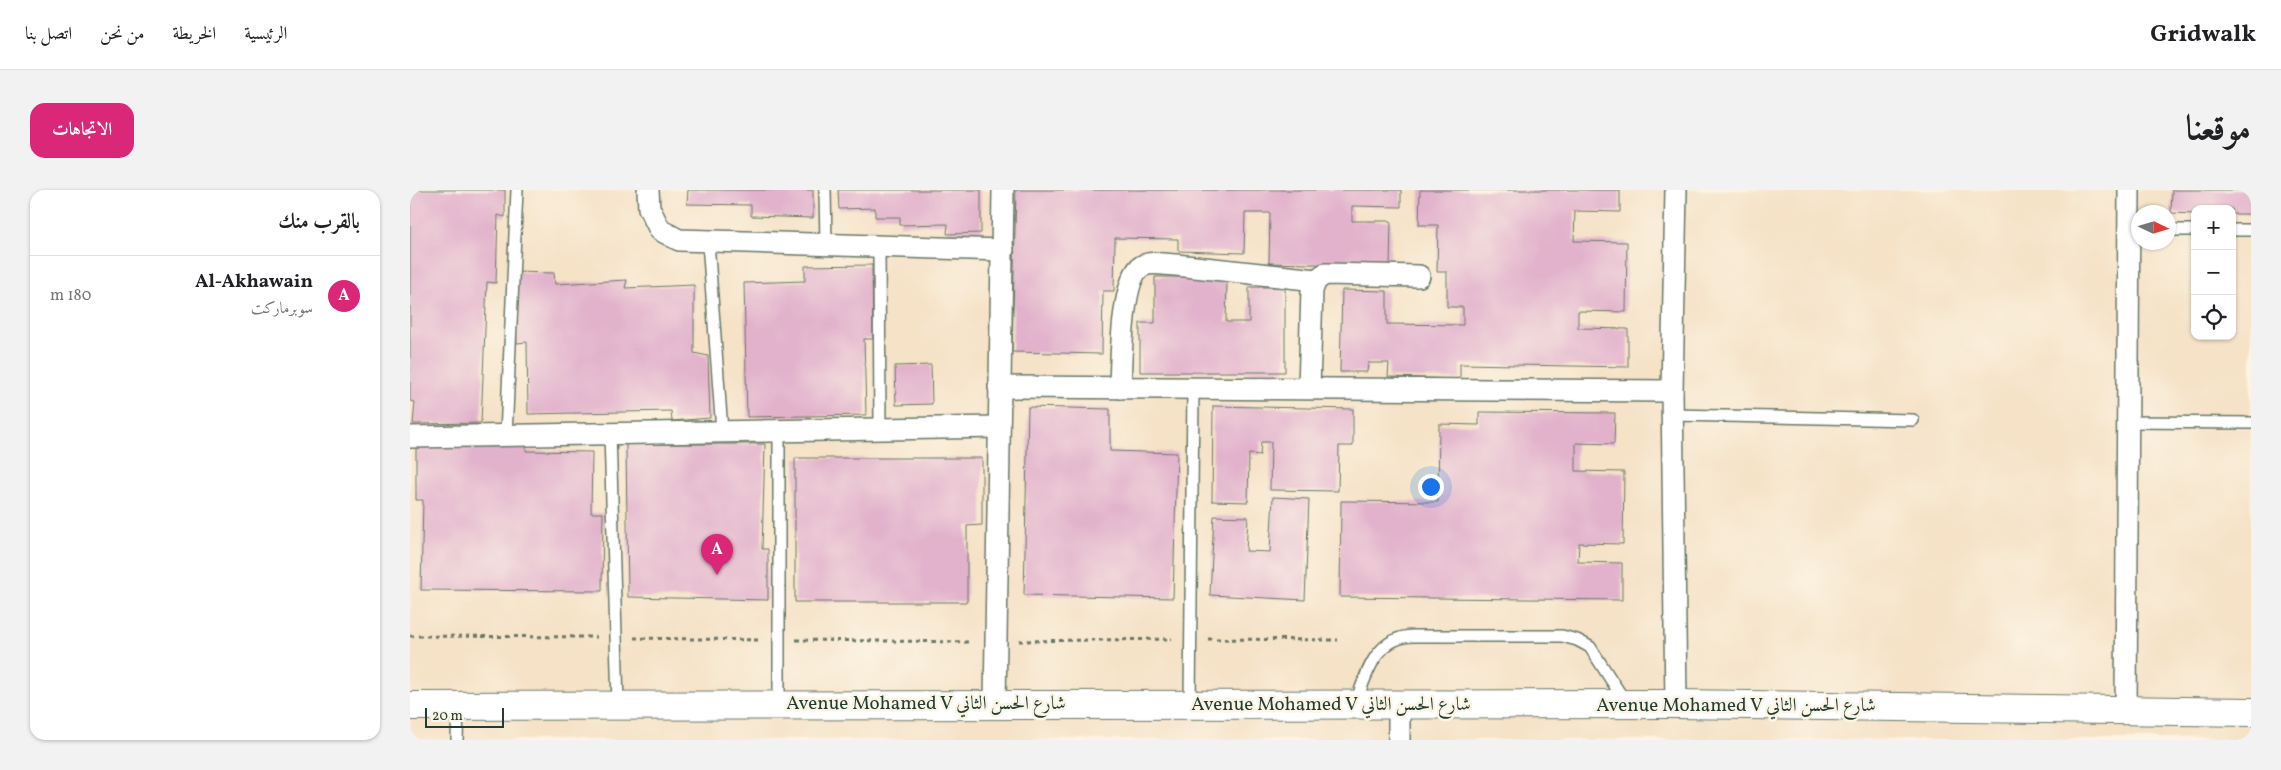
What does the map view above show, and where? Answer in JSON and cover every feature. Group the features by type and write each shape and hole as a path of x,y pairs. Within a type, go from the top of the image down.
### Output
{"main road":[{"name":"Avenue Mohamed V شارع الحسن الثاني","path":"410,706 618,704 1676,704 2251,712"}],"street":[{"path":"648,190 649,208 660,230 679,240 1003,250"},
{"path":"995,704 1003,190"},
{"path":"1676,190 1672,391 1676,704"},
{"path":"2129,190 2131,206"},
{"path":"2126,710 2127,422 2133,250"},
{"path":"1120,388 1125,305 1134,274 1142,266 1155,264 1176,265 1316,280"},
{"path":"1309,388 1312,290 1316,280 1325,274 1420,276"},
{"path":"1000,387 1672,391"},
{"path":"410,436 999,427"},
{"path":"1399,740 1400,705"}],"lane":[{"path":"506,435 517,190"},
{"path":"825,190 826,244"},
{"path":"2176,230 2191,230"},
{"path":"2236,230 2251,230"},
{"path":"708,242 722,431"},
{"path":"879,246 880,429"},
{"path":"1190,705 1193,389"},
{"path":"1672,415 1913,420"},
{"path":"2127,422 2251,423"},
{"path":"779,430 780,704"},
{"path":"610,433 618,704"},
{"path":"1355,705 1368,670 1381,649 1400,636 1562,636 1577,640 1590,647 1626,705"},
{"path":"458,705 458,740"}],"path":[{"path":"410,636 996,641 1191,638 1338,640"}],"building":[{"path":"410,190 505,190 505,217 498,215 496,283 487,282 481,423 413,424 415,402 410,401"},
{"path":"688,190 813,190 813,218 751,216 751,205 687,204"},
{"path":"838,190 981,190 981,233 947,234 948,224 900,225 900,217 875,217 875,208 839,209"},
{"path":"1016,190 1401,190 1401,207 1352,206 1352,221 1391,221 1390,266 1269,263 1270,213 1245,213 1244,253 1178,251 1178,239 1115,238 1114,291 1103,291 1102,354 1012,352"},
{"path":"1420,190 1620,190 1620,212 1575,211 1574,241 1627,242 1626,312 1578,311 1578,328 1628,329 1628,367 1460,364 1460,379 1388,377 1389,363 1368,363 1367,372 1340,372 1342,290 1387,291 1387,324 1463,325 1463,307 1447,307 1447,272 1437,272 1438,225 1419,225"},
{"path":"2172,190 2251,190 2251,214 2236,214 2236,205 2191,205 2191,214 2176,213 2176,205 2171,205"},
{"path":"872,265 873,339 864,339 866,415 747,417 744,283 805,281 805,266"},
{"path":"514,272 554,273 555,284 627,280 625,288 694,285 694,353 708,356 710,418 672,421 671,411 528,414 527,342 517,343"},
{"path":"1155,277 1227,277 1226,322 1249,322 1249,287 1285,287 1285,372 1140,372 1140,323 1155,323"},
{"path":"931,365 932,404 896,405 895,366"},
{"path":"1213,406 1353,409 1353,446 1339,446 1338,491 1270,490 1271,442 1261,442 1260,455 1249,454 1248,502 1212,501"},
{"path":"1028,407 1110,409 1110,451 1177,453 1173,598 1024,595"},
{"path":"1479,412 1615,413 1614,444 1576,443 1576,471 1624,472 1623,544 1579,543 1578,562 1622,563 1622,600 1340,597 1341,501 1438,502 1439,424 1479,425"},
{"path":"526,443 526,451 592,452 591,513 603,513 602,591 421,590 423,500 416,500 416,445"},
{"path":"626,444 765,444 762,549 768,549 768,600 628,597"},
{"path":"795,458 982,458 982,525 967,526 967,602 795,602"},
{"path":"1273,497 1309,499 1305,600 1210,595 1214,516 1248,517 1246,551 1270,552"}],"place":[{"name":"Al-Akhawain","path":"717,575"}]}
